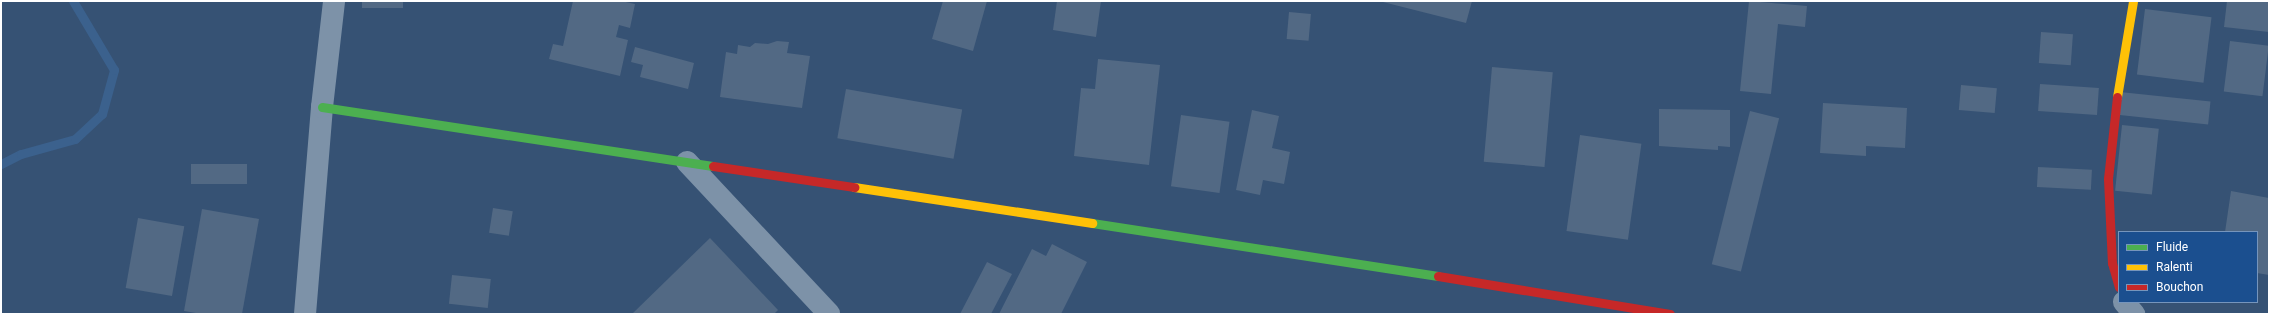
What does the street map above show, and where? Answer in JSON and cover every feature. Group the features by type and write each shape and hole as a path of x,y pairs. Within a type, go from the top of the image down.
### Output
{"street":[{"path":"305,314 322,107 334,1"},
{"path":"2118,283 2112,263 2108,179 2120,71 2133,1"},
{"path":"322,107 1452,278 1670,314"},
{"path":"687,162 829,314"},
{"path":"2125,303 2134,314"}],"building":[{"path":"362,1 403,1 403,8 362,8"},
{"path":"573,1 621,1 635,4 630,28 619,25 616,37 628,40 620,76 549,59 553,44 563,46"},
{"path":"943,1 987,1 973,51 932,39"},
{"path":"1057,1 1101,1 1096,37 1053,30"},
{"path":"1379,1 1472,1 1466,23"},
{"path":"1749,1 1807,6 1805,27 1778,24 1771,94 1740,91"},
{"path":"2227,1 2269,1 2269,32 2224,27"},
{"path":"2145,9 2212,17 2203,83 2137,75"},
{"path":"1289,12 1311,14 1309,41 1287,39"},
{"path":"2041,32 2073,34 2071,65 2039,63"},
{"path":"777,41 789,42 787,53 810,56 802,108 720,97 726,52 737,54 738,45 750,47 755,43 768,44"},
{"path":"2230,41 2269,46 2262,96 2224,92"},
{"path":"635,47 694,63 688,89 640,77 643,65 631,62"},
{"path":"1098,59 1160,65 1149,165 1074,156 1081,88 1095,89"},
{"path":"1492,67 1553,72 1544,167 1484,162"},
{"path":"2040,84 2099,88 2097,115 2038,111"},
{"path":"1961,85 1997,88 1995,113 1959,110"},
{"path":"846,89 962,109 954,159 837,138"},
{"path":"2120,92 2211,102 2208,124 2118,115"},
{"path":"1823,103 1907,108 1905,148 1866,146 1866,156 1820,153"},
{"path":"1659,109 1730,110 1730,147 1718,146 1718,150 1659,146"},
{"path":"1252,110 1279,116 1272,148 1290,152 1284,184 1263,180 1260,195 1236,190"},
{"path":"1750,111 1779,118 1741,272 1712,264"},
{"path":"1181,115 1230,122 1220,193 1171,186"},
{"path":"2122,125 2159,129 2152,195 2115,191"},
{"path":"1580,135 1641,144 1628,240 1567,231"},
{"path":"191,164 247,164 247,184 191,184"},
{"path":"2038,167 2092,170 2091,190 2037,187"},
{"path":"2231,191 2269,198 2269,275 2258,273 2258,231 2225,231"},
{"path":"493,208 513,211 509,236 489,233"},
{"path":"202,209 259,219 242,314 202,314 184,311"},
{"path":"138,218 184,226 172,296 126,288"},
{"path":"710,238 778,310 774,314 632,314"},
{"path":"1052,244 1087,262 1061,314 999,314 1032,249 1046,256"},
{"path":"987,262 1012,274 991,314 960,314"},
{"path":"452,275 491,279 488,308 449,304"}],"waterway":[{"path":"1,164 21,154 75,139 102,114 114,70 73,1"}],"traffic: fast":[{"path":"322,107 713,166"},
{"path":"1092,223 1438,276"}],"traffic: slow":[{"path":"2117,97 2133,1"},
{"path":"854,187 1092,223"}],"traffic: jam":[{"path":"2117,97 2108,179 2112,263 2118,284"},
{"path":"713,166 854,187"},
{"path":"1438,276 1670,314"}]}
